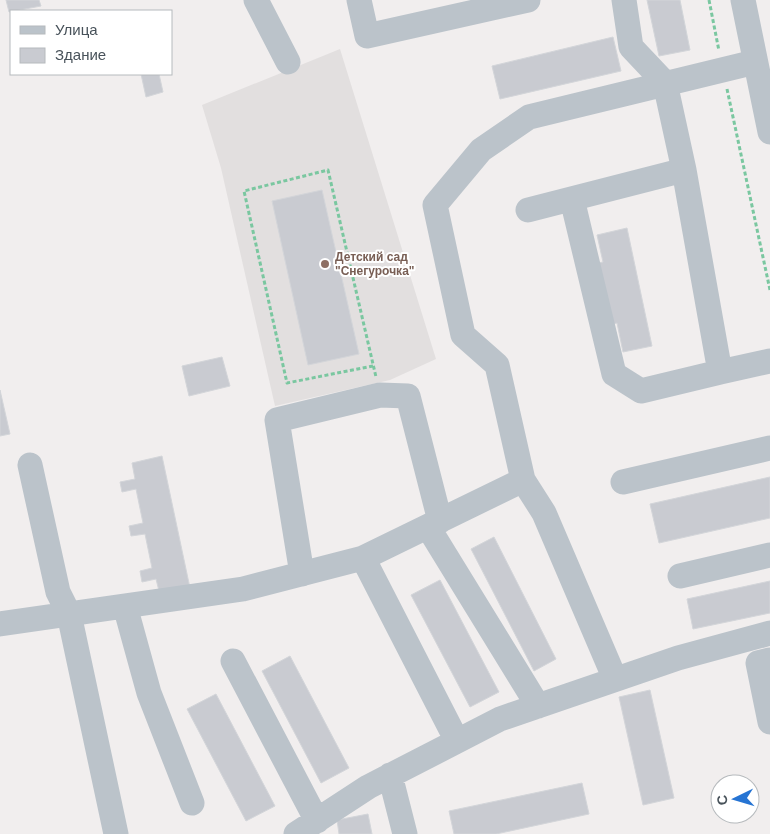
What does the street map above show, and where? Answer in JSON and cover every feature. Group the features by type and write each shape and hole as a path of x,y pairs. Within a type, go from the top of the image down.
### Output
{"street":[{"path":"256,0 288,62"},
{"path":"359,0 367,36 528,0"},
{"path":"624,0 631,47 664,83 684,170 720,372"},
{"path":"743,0 761,70 770,132"},
{"path":"615,680 544,513 523,480 497,366 462,335 435,205 481,150 529,117 723,69 761,70"},
{"path":"528,210 684,170"},
{"path":"572,198 614,374 641,391 770,360"},
{"path":"302,574 277,420 380,395 408,396 434,524 538,706"},
{"path":"623,482 770,448"},
{"path":"30,466 58,592 69,614 116,834"},
{"path":"0,624 243,589 363,558 523,480"},
{"path":"680,576 770,555"},
{"path":"363,558 457,741"},
{"path":"125,606 149,693 192,803"},
{"path":"233,661 302,831 368,787 500,718 678,658 770,633"},
{"path":"770,660 758,663 770,722"},
{"path":"390,775 406,834"}],"path":[{"path":"709,0 770,290"},
{"path":"373,366 287,383 244,191 328,170 380,395"}],"shaded area":[{"name":"Детский сад \"Снегурочка\"","path":"340,49 436,359 390,380 275,406 221,168 202,105"}],"building":[{"path":"6,0 39,0 41,6 10,10 9,12"},
{"path":"647,0 680,0 690,50 659,56"},
{"path":"613,37 621,71 500,99 492,66"},
{"path":"141,75 159,75 163,92 146,97"},
{"path":"322,190 359,354 308,365 272,201"},
{"path":"627,228 652,346 623,352 617,323 612,324 598,263 603,262 597,235"},
{"path":"222,357 230,386 189,396 182,366"},
{"path":"0,390 10,434 0,436"},
{"path":"162,456 190,588 160,595 156,579 142,582 140,571 152,568 145,534 131,536 129,526 143,523 136,489 122,492 120,482 135,479 132,463"},
{"path":"770,477 770,518 659,543 650,504"},
{"path":"494,537 556,659 534,671 471,549"},
{"path":"440,580 499,692 470,707 411,595"},
{"path":"770,581 770,613 693,629 687,599"},
{"path":"290,656 349,768 321,783 262,671"},
{"path":"650,690 674,798 643,805 619,697"},
{"path":"216,694 275,806 246,821 187,709"},
{"path":"582,783 589,814 496,834 454,834 449,811"},
{"path":"368,814 372,834 339,834 337,820"}],"place":[{"name":"Детский сад \"Снегурочка\"","path":"325,264"}]}
